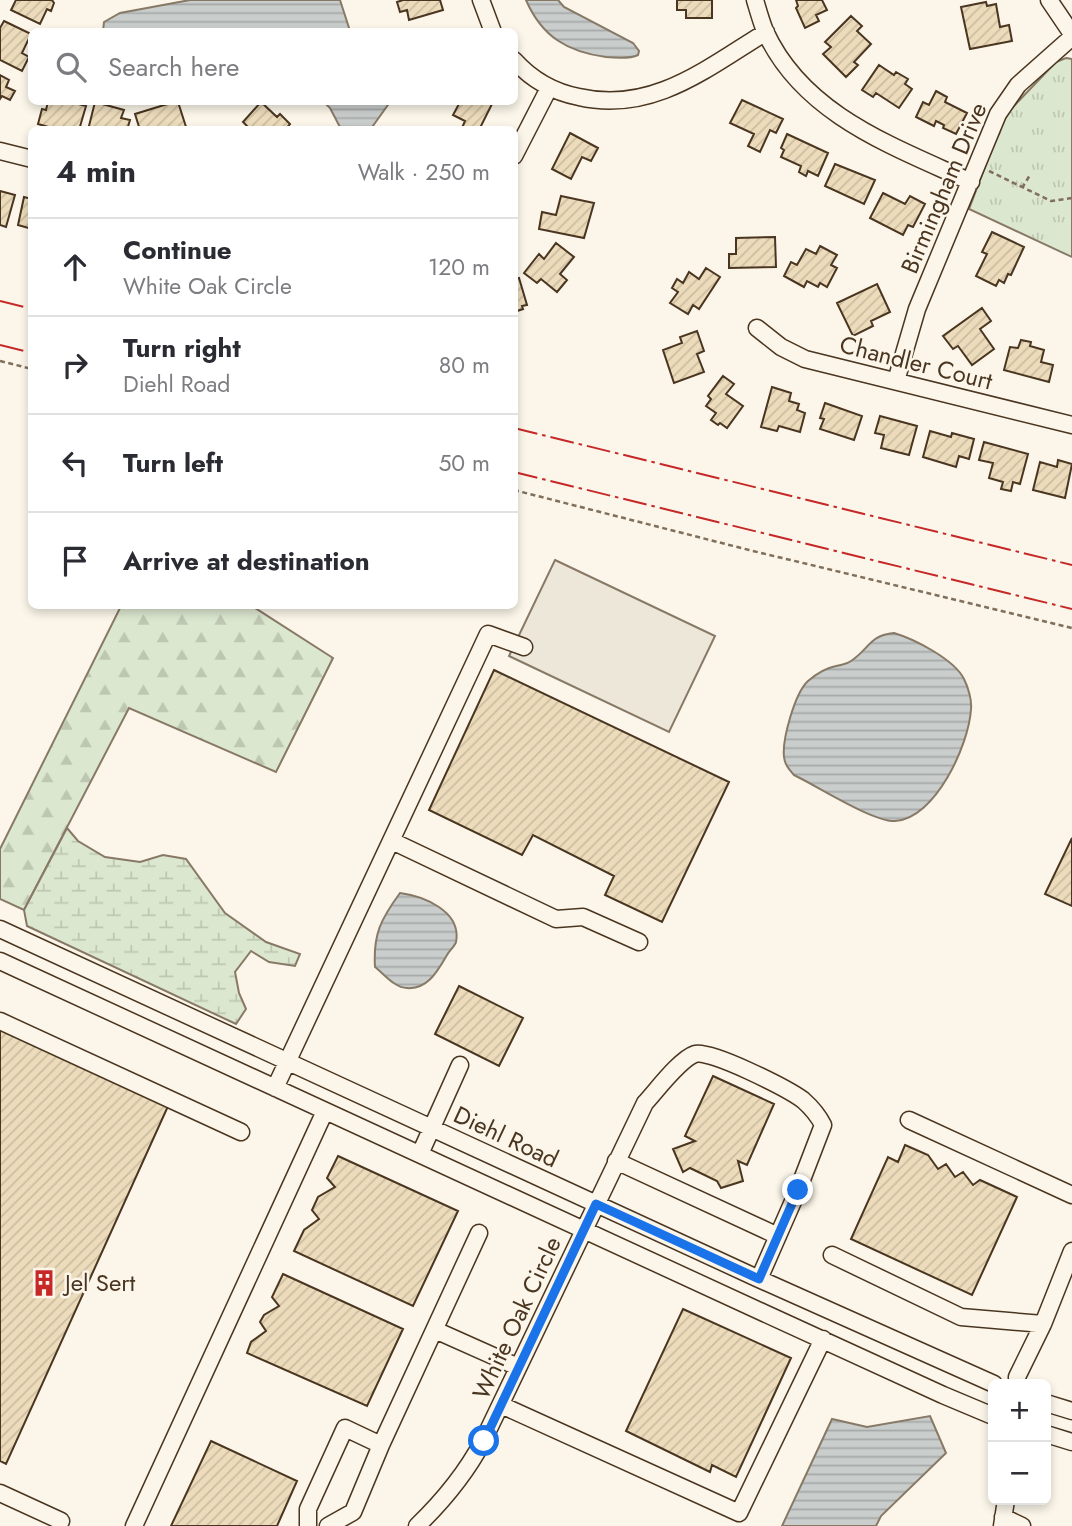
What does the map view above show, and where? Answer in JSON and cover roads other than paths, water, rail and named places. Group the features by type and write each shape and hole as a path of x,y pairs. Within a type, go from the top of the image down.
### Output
{"street":[{"path":"481,0 492,28"},
{"path":"755,0 766,32 797,78 835,113 866,134 971,181"},
{"path":"1049,0 1072,36"},
{"path":"518,64 534,78 566,94 606,101 639,99 673,87 766,32"},
{"name":"Birmingham Drive","path":"896,381 917,309 1005,103 1026,77 1072,36"},
{"path":"518,148 550,88"},
{"path":"0,151 28,158"},
{"name":"Chandler Court","path":"757,328 792,355 1072,425"},
{"path":"275,1088 488,634 524,648"},
{"path":"392,841 556,919 583,917 639,942"},
{"name":"Diehl Road","path":"0,929 759,1279 988,1381"},
{"path":"0,961 988,1414"},
{"path":"0,1021 241,1132"},
{"name":"White Oak Circle","path":"417,1526 465,1472 484,1441 645,1102 686,1058 697,1053 708,1053 753,1073 802,1100 818,1115 823,1125 821,1136 778,1237"},
{"path":"420,1154 460,1065"},
{"path":"134,1526 325,1111"},
{"path":"909,1120 1072,1195"},
{"path":"616,1161 778,1237 759,1279"},
{"path":"328,1526 353,1512 479,1233"},
{"path":"1017,1379 1072,1251"},
{"path":"832,1255 961,1317 1042,1324"},
{"path":"435,1330 518,1367"},
{"path":"501,1405 739,1513 823,1339"},
{"path":"1051,1405 1072,1411"},
{"path":"308,1526 309,1509 345,1428 381,1445"},
{"path":"1051,1436 1072,1442"},
{"path":"0,1493 61,1521"},
{"path":"1002,1522 1022,1526"}],"place":[{"name":"Jel Sert","path":"44,1283"}]}
